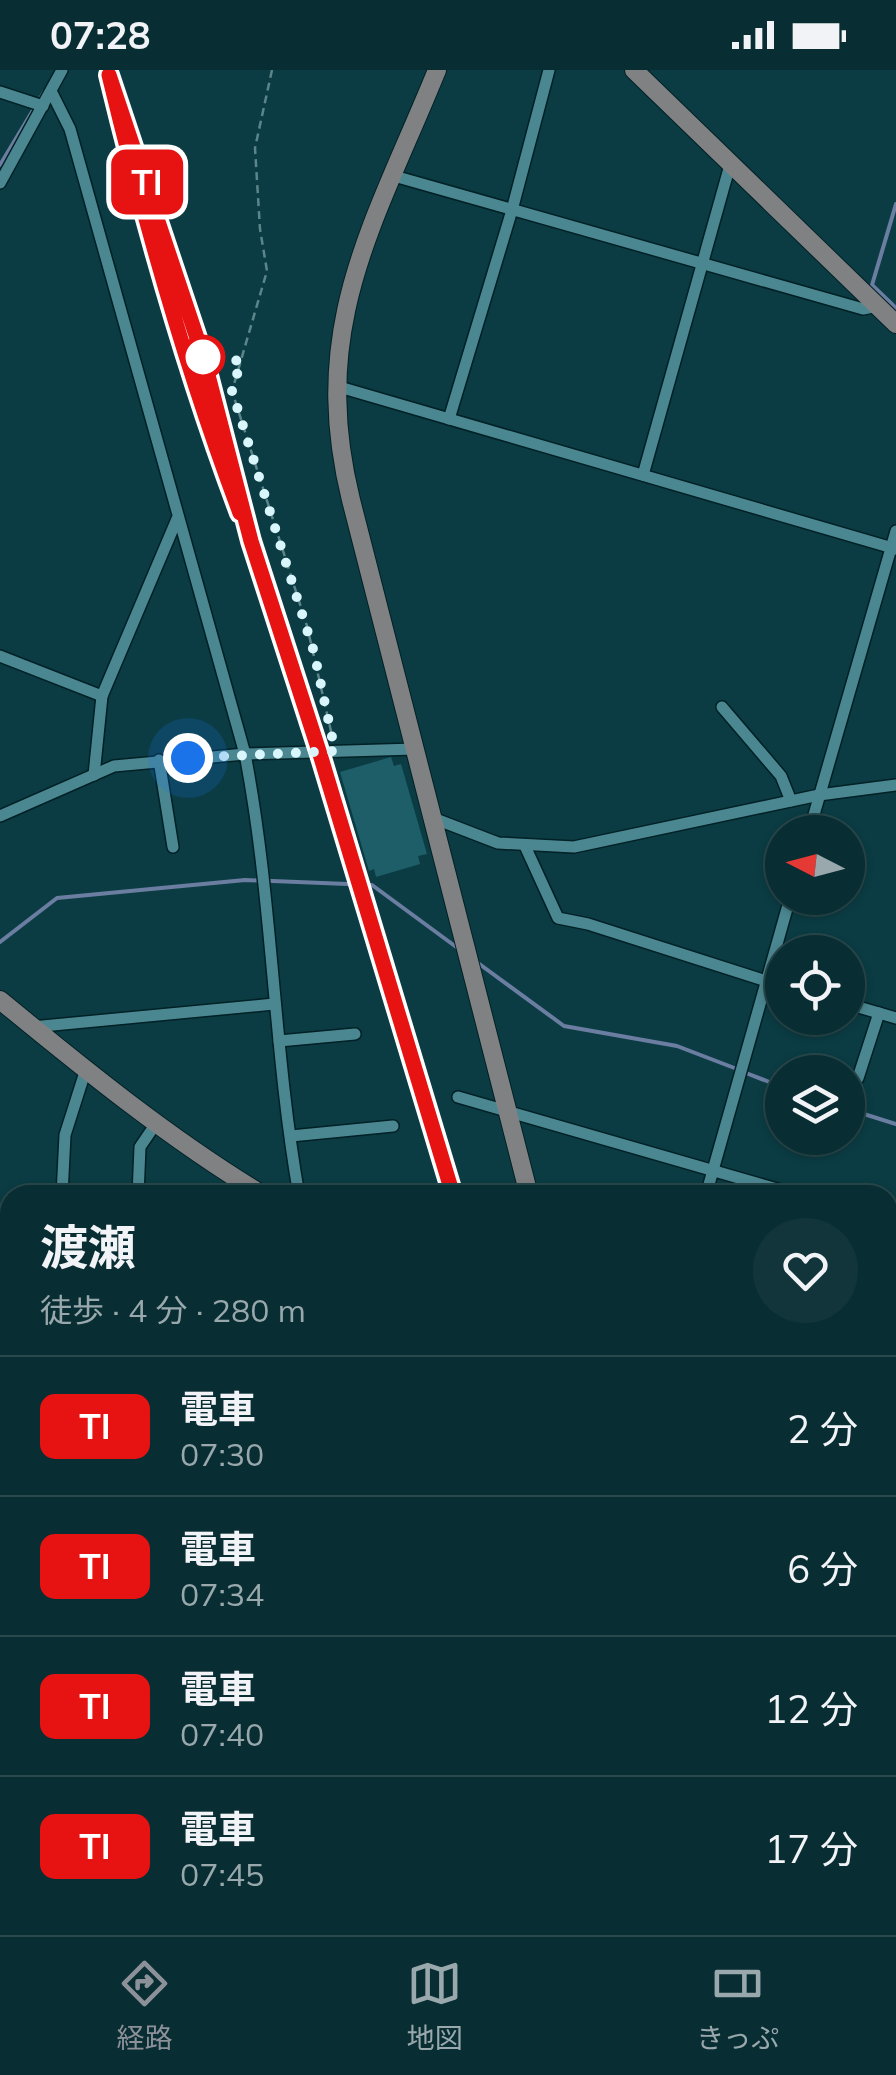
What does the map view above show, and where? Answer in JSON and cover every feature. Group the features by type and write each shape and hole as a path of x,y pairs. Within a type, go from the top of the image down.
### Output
{"street":[{"path":"0,184 62,70"},
{"path":"437,70 348,289 336,386 341,460 527,1185"},
{"path":"449,419 549,70"},
{"path":"634,70 896,324"},
{"path":"0,92 44,106"},
{"path":"52,93 70,129 245,754 256,810 274,1004 298,1185"},
{"path":"643,475 730,165"},
{"path":"394,176 862,310 878,306"},
{"path":"336,386 894,548"},
{"path":"94,775 102,696 177,520"},
{"path":"813,815 896,532"},
{"path":"0,656 102,696"},
{"path":"722,706 781,776 791,802"},
{"path":"0,816 114,766 245,754 416,749"},
{"path":"159,760 173,847"},
{"path":"433,818 480,838 525,846 574,847 819,796 896,786"},
{"path":"525,846 558,918 588,924 765,982"},
{"path":"709,1185 765,986"},
{"path":"0,1000 157,1122 248,1185"},
{"path":"32,1027 274,1004"},
{"path":"865,1009 896,1018"},
{"path":"865,1055 878,1013"},
{"path":"279,1042 355,1034"},
{"path":"62,1185 65,1135 86,1069"},
{"path":"458,1097 763,1185"},
{"path":"138,1185 140,1146 157,1122"},
{"path":"291,1136 393,1126"}],"path":[{"path":"272,70 255,148 267,271 232,391 316,660 335,751"}],"building":[{"path":"391,757 394,766 401,764 427,854 418,856 420,864 376,877 374,869 369,871 340,772"}],"waterway":[{"path":"0,165 44,92"},
{"path":"896,204 872,285 896,308"},
{"path":"0,942 57,898 245,880 372,885 459,949"},
{"path":"478,963 564,1026 677,1046 737,1069"},
{"path":"746,1073 765,1080"},
{"path":"865,1114 896,1124"}],"railway":[{"path":"109,75 146,227 186,359 319,751 450,1185"},
{"path":"151,195 221,420"}],"train":[{"name":"TI","path":"240,513 186,359 146,227 109,75 203,356 251,541 450,1185"}],"route":[{"path":"188,758 335,751 314,652 232,391 241,361 203,357"}]}
